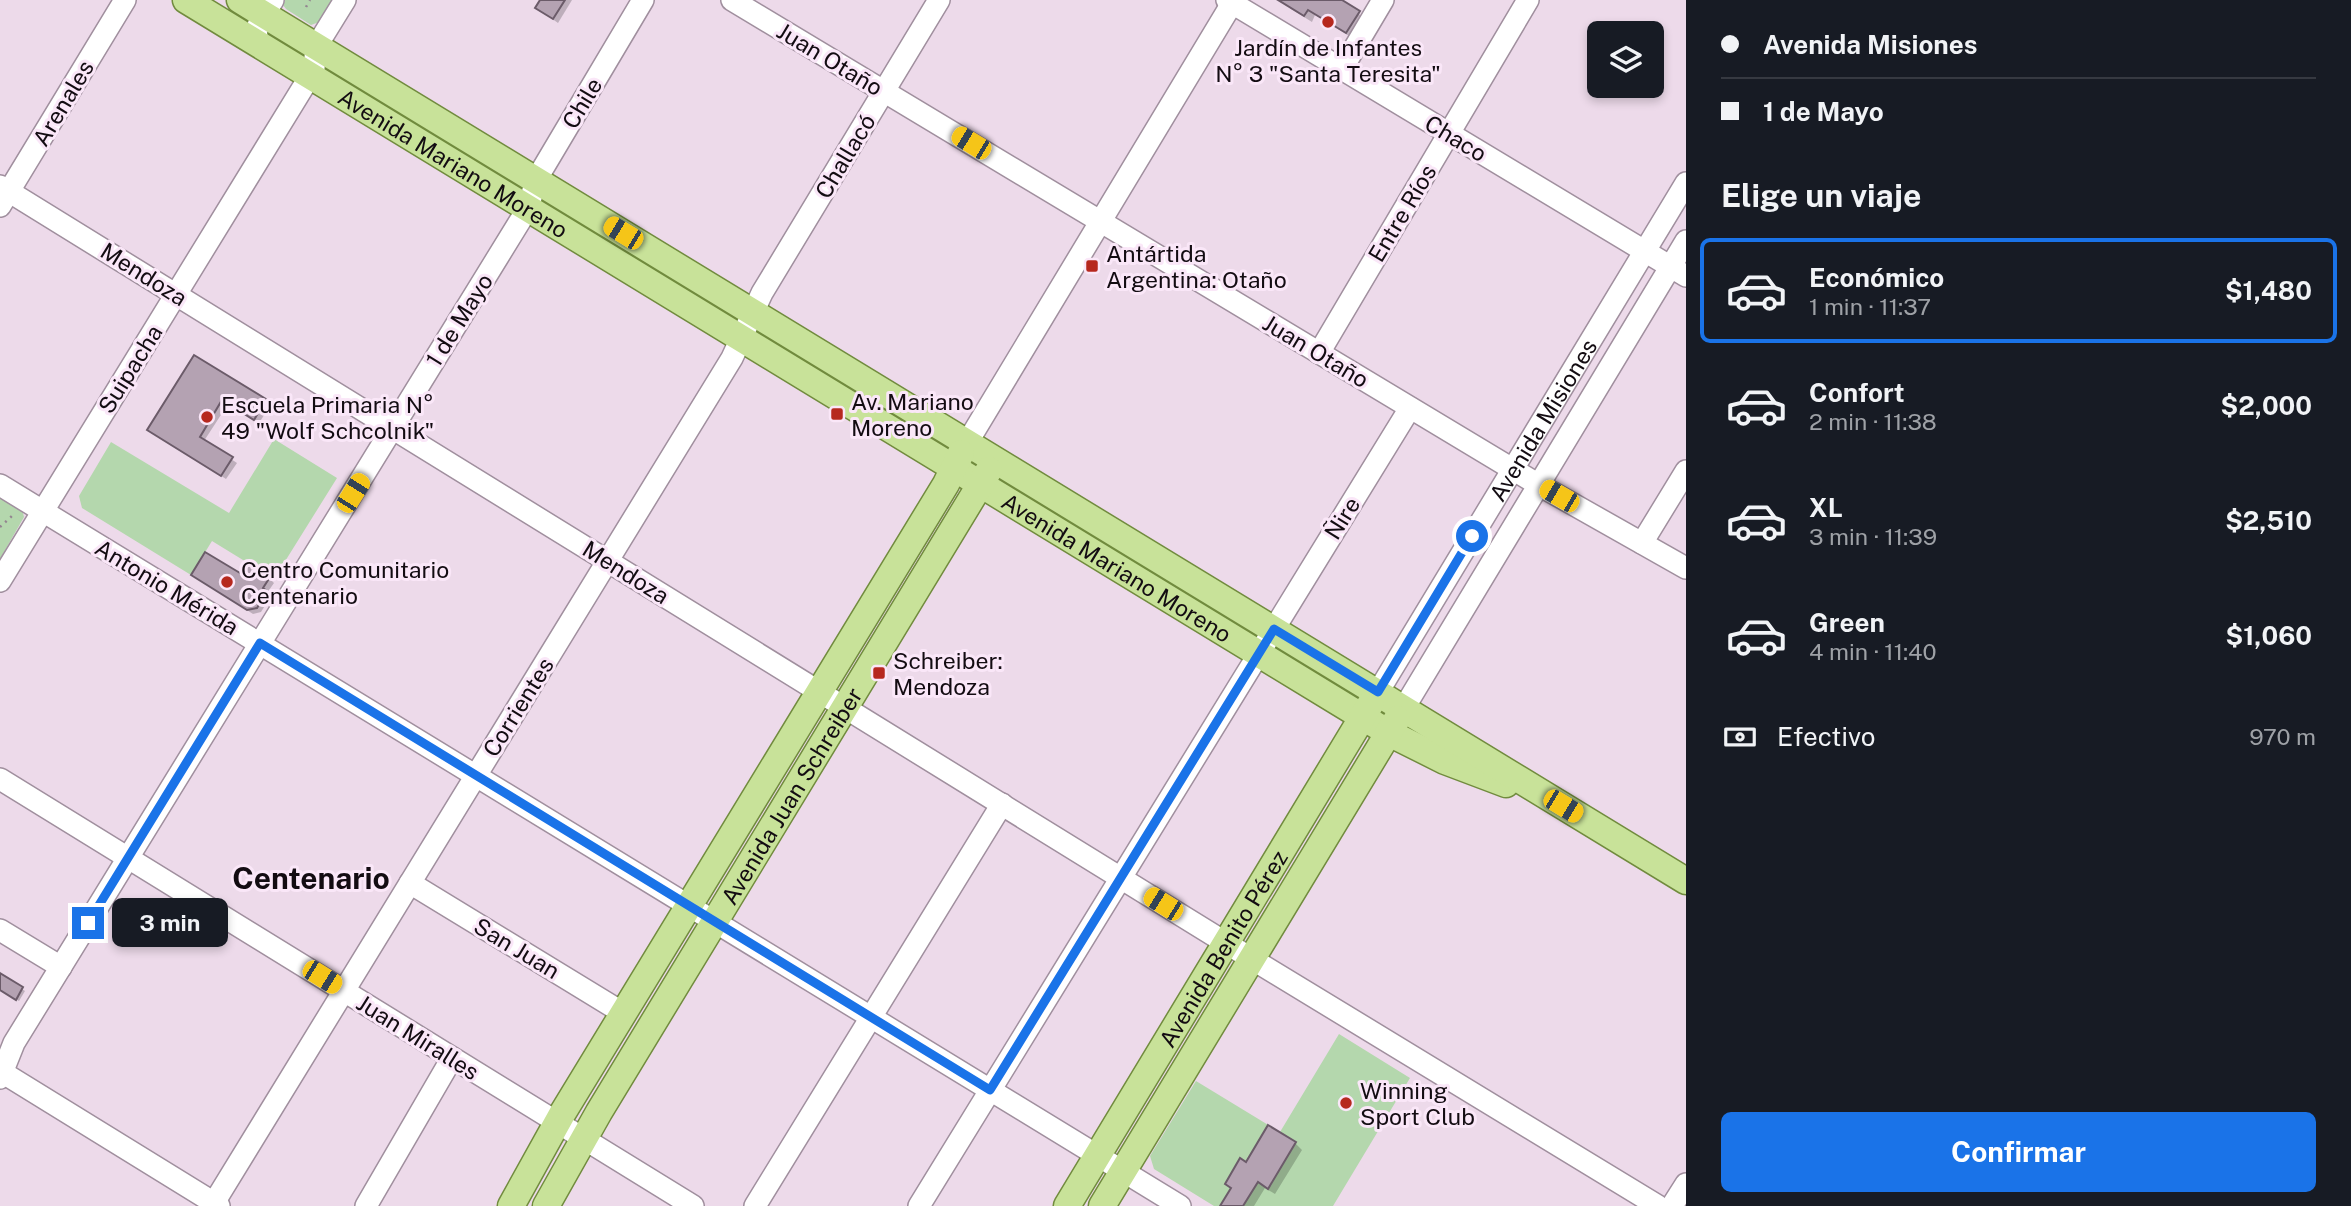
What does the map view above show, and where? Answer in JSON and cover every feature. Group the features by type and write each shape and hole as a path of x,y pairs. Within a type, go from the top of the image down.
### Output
{"main road":[{"name":"Avenida Mariano Moreno","path":"186,0 1388,733 1458,766 1563,806"},
{"name":"Avenida Mariano Moreno","path":"240,0 269,7 316,47 1563,806"},
{"name":"Avenida Juan Schreiber","path":"511,1206 557,1122 967,443"},
{"name":"Avenida Juan Schreiber","path":"546,1206 995,460"},
{"name":"Avenida Benito Pérez","path":"1067,1206 1378,692"},
{"name":"Avenida Misiones","path":"1388,733 1404,708"},
{"name":"Avenida Benito Pérez","path":"1102,1206 1388,733"},
{"path":"1563,806 1686,881"}],"street":[{"name":"Arenales","path":"3,194 125,0"},
{"name":"Suipacha","path":"0,580 310,76 314,68 316,47 345,0"},
{"name":"Chile","path":"528,208 536,180 643,0"},
{"name":"Juan Otaño","path":"732,0 1539,485 1686,568"},
{"name":"Challacó","path":"754,313 762,293 939,0"},
{"path":"1342,69 1383,0"},
{"name":"Entre Ríos","path":"1319,353 1528,0"},
{"path":"967,443 1231,1"},
{"name":"Chaco","path":"1231,1 1678,271"},
{"path":"261,46 255,33 269,7"},
{"name":"Avenida Misiones","path":"1378,692 1686,183"},
{"name":"Mendoza","path":"3,194 176,294 1226,943 1658,1206"},
{"name":"1 de Mayo","path":"1,1074 10,1050 528,208"},
{"name":"Avenida Misiones","path":"1404,708 1539,485 1678,271 1686,241"},
{"name":"Corrientes","path":"215,1205 742,339 754,313"},
{"name":"Ñire","path":"919,1206 1410,408"},
{"path":"1642,543 1686,471"},
{"name":"Antonio Mérida","path":"0,485 1180,1206"},
{"name":"Juan Miralles","path":"0,779 693,1206"},
{"path":"755,1206 1002,804"},
{"name":"San Juan","path":"410,883 623,1013"},
{"path":"0,930 61,967"},
{"path":"366,1206 452,1058"},
{"path":"1,1074 215,1205"},
{"path":"1672,1206 1686,1184"}],"path":[{"path":"306,7 310,0"},
{"path":"0,527 18,510 19,520"}],"green space":[{"path":"285,0 334,0 322,21 311,25 286,9 283,5"},
{"path":"274,439 337,478 274,579 212,541 191,575 82,508 79,496 111,442 229,513"},
{"path":"0,495 22,509 24,517 0,559"},
{"name":"Winning Sport Club","path":"1339,1034 1410,1078 1333,1206 1214,1206 1154,1169 1150,1156 1196,1081 1280,1132"}],"building":[{"path":"540,0 565,0 553,19 535,8"},
{"path":"1278,0 1342,0 1360,11 1346,33 1308,10 1304,16"},
{"path":"194,355 266,399 254,420 222,400 200,437 233,457 221,476 147,430"},
{"name":"Centro Comunitario Centenario","path":"205,552 240,573 247,562 270,577 263,588 267,591 257,608 247,610 191,575"},
{"path":"0,973 23,987 16,1000 0,990"},
{"path":"1268,1125 1296,1142 1268,1189 1258,1182 1243,1206 1220,1206 1231,1188 1225,1184 1240,1158 1246,1162"}],"place":[{"name":"Jardín de Infantes N° 3 \"Santa Teresita\"","path":"1328,22"},
{"name":"Antártida Argentina: Otaño","path":"1092,266"},
{"name":"Av. Mariano Moreno","path":"837,414"},
{"name":"Escuela Primaria N° 49 \"Wolf Schcolnik\"","path":"207,417"},
{"name":"Centro Comunitario Centenario","path":"227,582"},
{"name":"Schreiber: Mendoza","path":"879,673"},
{"name":"Winning Sport Club","path":"1346,1103"}],"district":[{"name":"Centenario","path":"311,878"}],"route":[{"path":"88,923 260,643 990,1090 1274,629 1378,692 1472,536"}]}
